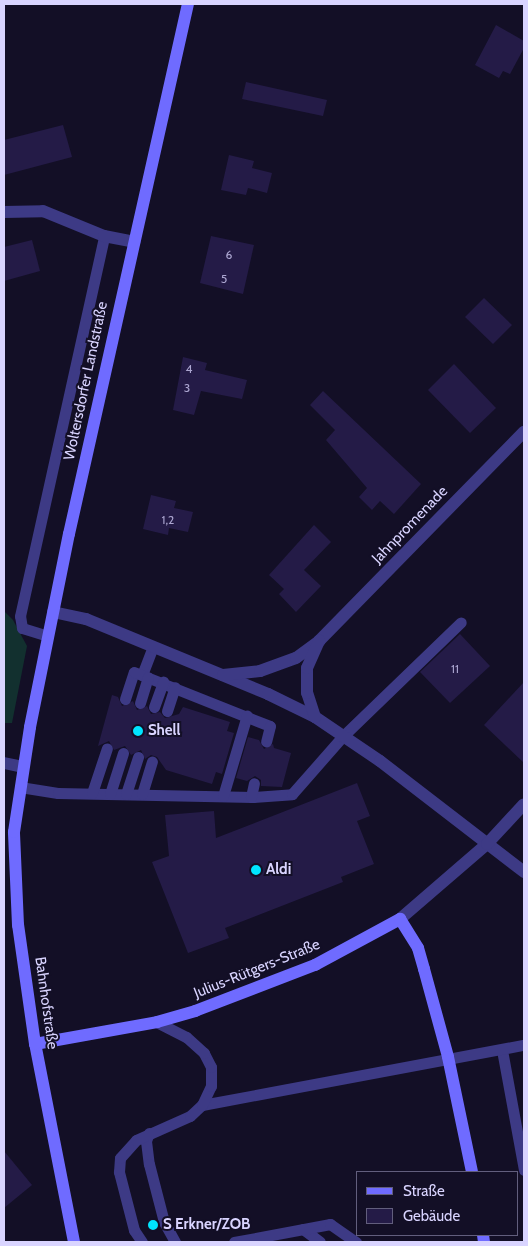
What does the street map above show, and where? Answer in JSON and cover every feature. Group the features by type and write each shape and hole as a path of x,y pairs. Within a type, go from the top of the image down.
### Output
{"main road":[{"name":"Woltersdorfer Landstraße","path":"23,767 53,612 188,4"},
{"name":"Bahnhofstraße","path":"23,767 14,832 14,879 35,1044 74,1242"},
{"name":"Julius-Rütgers-Straße","path":"35,1044 157,1022 251,991 315,965 400,919"},
{"path":"400,919 418,948 448,1057 472,1171"}],"street":[{"path":"4,212 43,211 104,236 134,242"},
{"name":"Jahnpromenade","path":"221,675 260,671 296,658 319,641 524,432"},
{"path":"53,612 86,619 221,675 315,718 380,761 524,872"},
{"name":"Jahnpromenade","path":"315,718 307,693 307,668 319,641"},
{"path":"4,763 23,767"},
{"name":"Julius-Rütgers-Straße","path":"400,919 487,844 524,804"}],"lane":[{"path":"48,636 22,628 20,616 104,236"},
{"path":"20,787 110,794 251,797 292,794 342,737 461,622"},
{"path":"140,703 153,647"},
{"path":"125,699 134,672 247,715 270,726 266,742"},
{"path":"154,707 163,682"},
{"path":"167,711 175,687"},
{"path":"223,796 247,715"},
{"path":"92,793 107,748"},
{"path":"110,794 123,753"},
{"path":"126,794 138,758"},
{"path":"142,794 152,762"},
{"path":"251,797 254,783"},
{"path":"142,1242 134,1230 118,1172 120,1158 126,1149 149,1133 190,1116 202,1105 211,1086 211,1067 204,1053 186,1037 157,1022"},
{"path":"202,1105 448,1057 502,1050 524,1045"},
{"path":"502,1050 524,1170"},
{"path":"149,1133 146,1141 149,1164 164,1222 175,1242"},
{"path":"234,1242 248,1241 330,1224 356,1242"},
{"path":"303,1230 320,1242"},
{"path":"274,1235 284,1242"}],"green space":[{"path":"4,611 13,620 27,646 12,723 4,723"}],"building":[{"path":"496,25 524,41 524,48 510,74 503,71 499,78 475,65"},
{"path":"246,82 327,100 323,116 242,99"},
{"path":"63,125 72,157 4,175 4,140"},
{"path":"229,155 254,161 252,168 272,173 267,193 248,188 246,195 221,190"},
{"path":"211,236 254,245 243,294 200,283"},
{"path":"32,240 40,271 4,281 4,247"},
{"path":"484,298 512,325 493,344 465,317"},
{"path":"183,357 207,363 205,370 247,380 242,399 201,391 194,415 173,410"},
{"path":"454,364 496,408 470,433 428,390"},
{"path":"323,391 421,484 394,514 380,501 372,510 359,497 367,488 326,440 335,430 310,405"},
{"path":"151,495 176,501 174,508 193,512 188,532 169,528 168,535 143,529"},
{"path":"314,525 331,542 304,570 321,586 296,612 279,594 284,589 269,575"},
{"path":"460,634 490,666 450,703 420,672"},
{"path":"524,682 524,763 484,725"},
{"path":"112,695 118,697 122,706 133,701 137,710 147,706 151,714 160,712 165,718 179,714 183,707 230,722 227,731 234,733 222,774 216,772 212,784 166,770 157,757 151,755 145,759 141,750 131,755 125,746 114,750 109,741 98,746"},
{"path":"248,737 259,740 264,749 273,744 274,748 291,753 282,787 261,786 261,780 255,776 247,781 236,778"},
{"name":"Aldi","path":"357,783 370,816 357,821 374,864 341,877 343,882 225,928 229,938 188,953 152,862 169,856 165,815 214,811 216,838"},
{"path":"4,1151 32,1185 4,1208"}],"place":[{"name":"Shell","path":"138,731"},
{"name":"Aldi","path":"256,870"},
{"name":"S Erkner/ZOB","path":"153,1225"}]}
